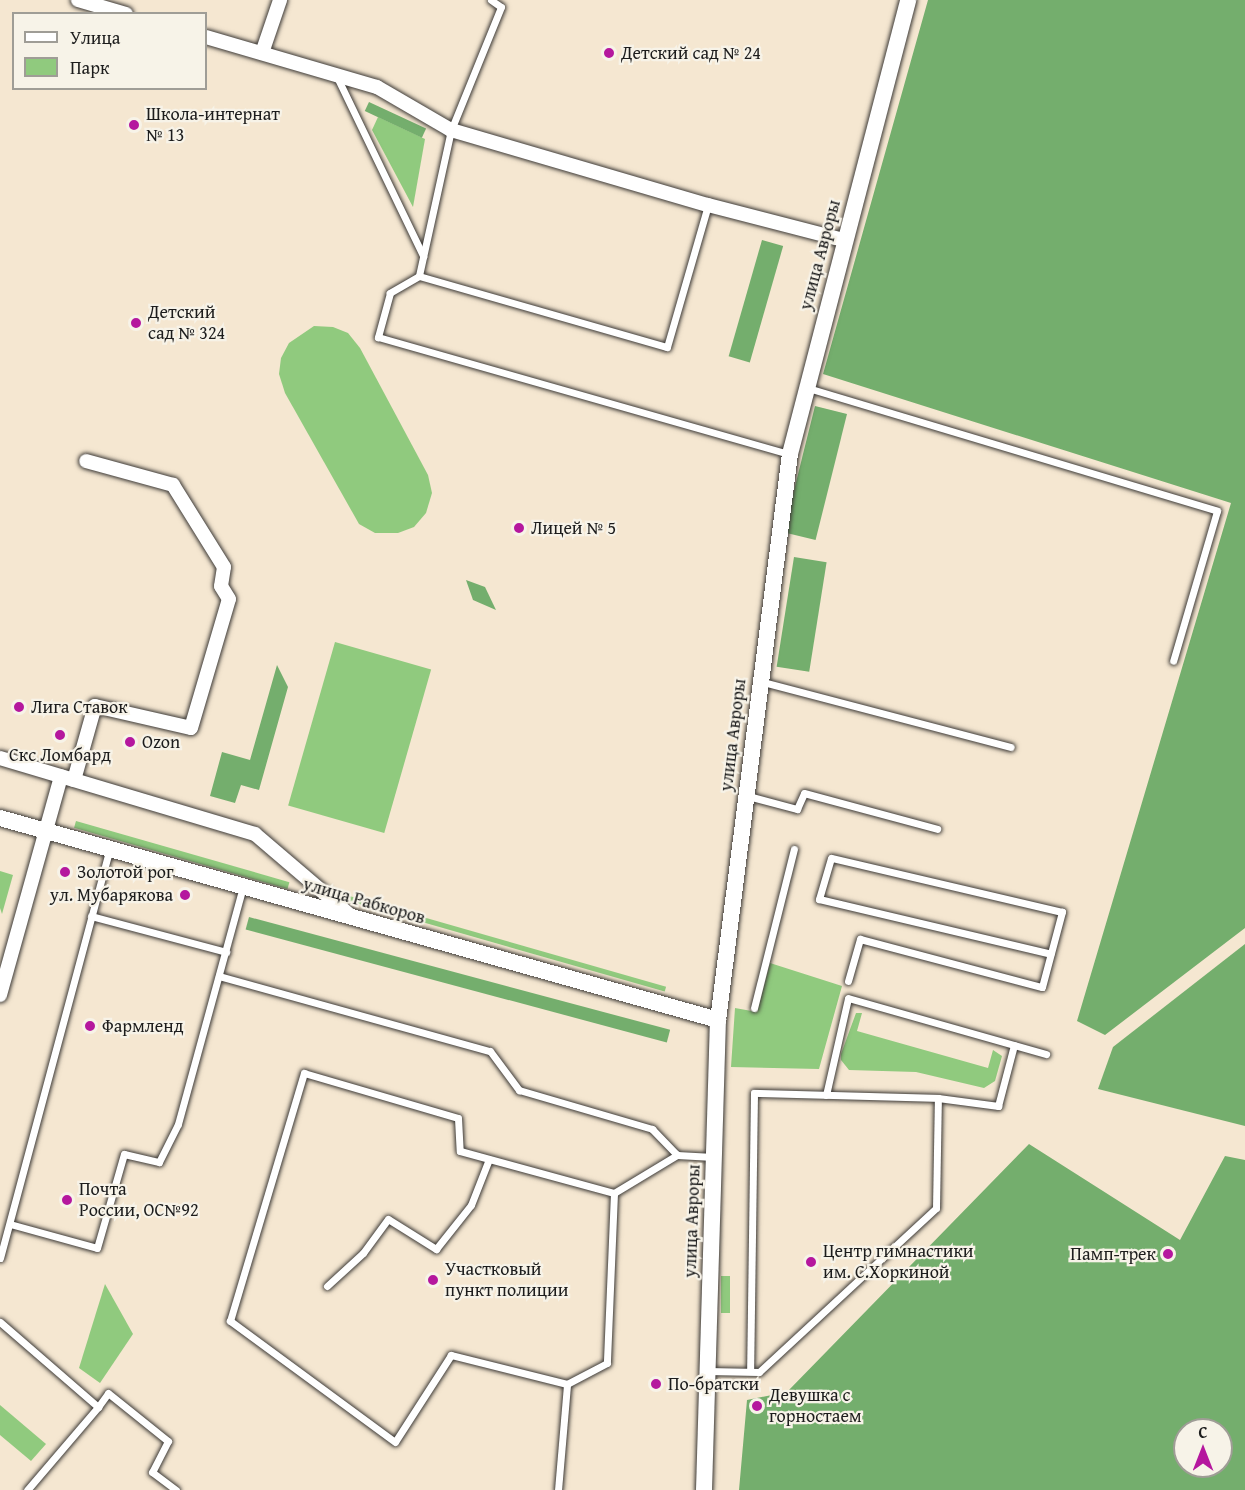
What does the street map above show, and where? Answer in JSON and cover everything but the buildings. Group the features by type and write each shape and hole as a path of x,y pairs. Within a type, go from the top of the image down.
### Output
{"street":[{"path":"78,0 119,12"},
{"path":"262,53 280,0"},
{"name":"улица Авроры","path":"704,1490 718,1020 790,454 843,240 908,0"},
{"path":"207,37 377,87 451,130 708,205 843,240"},
{"path":"0,995 45,831 95,706 191,728 229,599 221,586 224,567 173,485 86,461"},
{"path":"0,758 255,834 354,918"},
{"name":"улица Рабкоров","path":"0,818 718,1020"}],"lane":[{"path":"419,276 451,130 501,7 491,0"},
{"path":"336,75 423,257"},
{"path":"708,205 667,347 419,276 390,293 378,337 790,454"},
{"path":"806,387 1217,511 1173,660"},
{"path":"760,681 1011,747"},
{"path":"745,796 797,810 804,793 937,828"},
{"path":"0,1258 110,849"},
{"path":"754,1008 794,849"},
{"path":"848,981 860,939 1042,987 1051,954 1062,912 831,858 819,899 1051,954"},
{"path":"10,1224 97,1248 124,1154 159,1162 178,1124 243,887"},
{"path":"91,916 226,952"},
{"path":"219,975 490,1051 519,1090 652,1129 677,1155"},
{"path":"826,1095 848,999 1046,1054"},
{"path":"750,1371 754,1093 938,1098 998,1106 1014,1045"},
{"path":"614,1193 607,1363 567,1384 451,1355 395,1442 230,1321 304,1073 458,1118 460,1151 614,1193 677,1155 713,1157"},
{"path":"707,1371 759,1372 936,1208 938,1098"},
{"path":"327,1286 363,1253 388,1219 436,1249 471,1204 489,1159"},
{"path":"0,1322 98,1407"},
{"path":"558,1490 567,1384"},
{"path":"27,1490 108,1393 168,1441 152,1472 176,1490"}],"green space":[{"path":"928,0 1245,0 1245,928 1105,1035 1077,1021 1231,503 823,374"},
{"path":"369,102 426,129 422,138 365,111"},
{"path":"378,117 425,139 413,207 372,130"},
{"path":"762,240 783,246 750,362 729,356"},
{"path":"314,326 333,327 348,333 360,348 428,475 432,493 426,513 414,527 398,533 375,533 359,524 285,393 279,374 281,358 289,343"},
{"path":"815,406 847,414 816,540 784,532"},
{"path":"794,557 827,562 809,672 777,667"},
{"path":"466,580 485,587 496,610 473,600"},
{"path":"335,642 431,670 384,833 288,805"},
{"path":"277,665 288,687 259,790 241,785 235,803 210,796 222,752 250,760"},
{"path":"76,821 289,882 287,889 74,828"},
{"path":"0,871 13,875 2,914 0,908"},
{"path":"346,895 666,987 665,992 345,900"},
{"path":"249,917 670,1030 667,1042 246,930"},
{"path":"1245,944 1245,1126 1098,1089 1113,1047"},
{"path":"770,963 842,986 819,1069 731,1067 735,1008 757,1012"},
{"path":"856,1013 862,1013 857,1031 988,1068 993,1050 1002,1056 995,1081 984,1088 916,1072 849,1070 841,1060 841,1054"},
{"path":"1029,1144 1180,1240 1225,1156 1245,1160 1245,1490 739,1490 747,1400 787,1392"},
{"path":"721,1276 730,1276 730,1313 721,1313"},
{"path":"105,1284 133,1334 100,1383 79,1368"},
{"path":"0,1405 46,1444 31,1461 0,1435"}],"place":[{"name":"Детский сад № 24","path":"609,53"},
{"name":"Школа-интернат № 13","path":"134,125"},
{"name":"Детский сад № 324","path":"136,323"},
{"name":"Лицей № 5","path":"519,528"},
{"name":"Лига Ставок","path":"19,707"},
{"name":"Скс Ломбард","path":"60,735"},
{"name":"Ozon","path":"130,742"},
{"name":"Золотой рог","path":"65,872"},
{"name":"ул. Мубарякова","path":"185,895"},
{"name":"Фармленд","path":"90,1026"},
{"name":"Почта России, ОС№92","path":"67,1200"},
{"name":"Памп-трек","path":"1168,1254"},
{"name":"Центр гимнастики им. С.Хоркиной","path":"811,1262"},
{"name":"Участковый пункт полиции","path":"433,1280"},
{"name":"По-братски","path":"656,1384"},
{"name":"Девушка с горностаем","path":"757,1406"}]}
